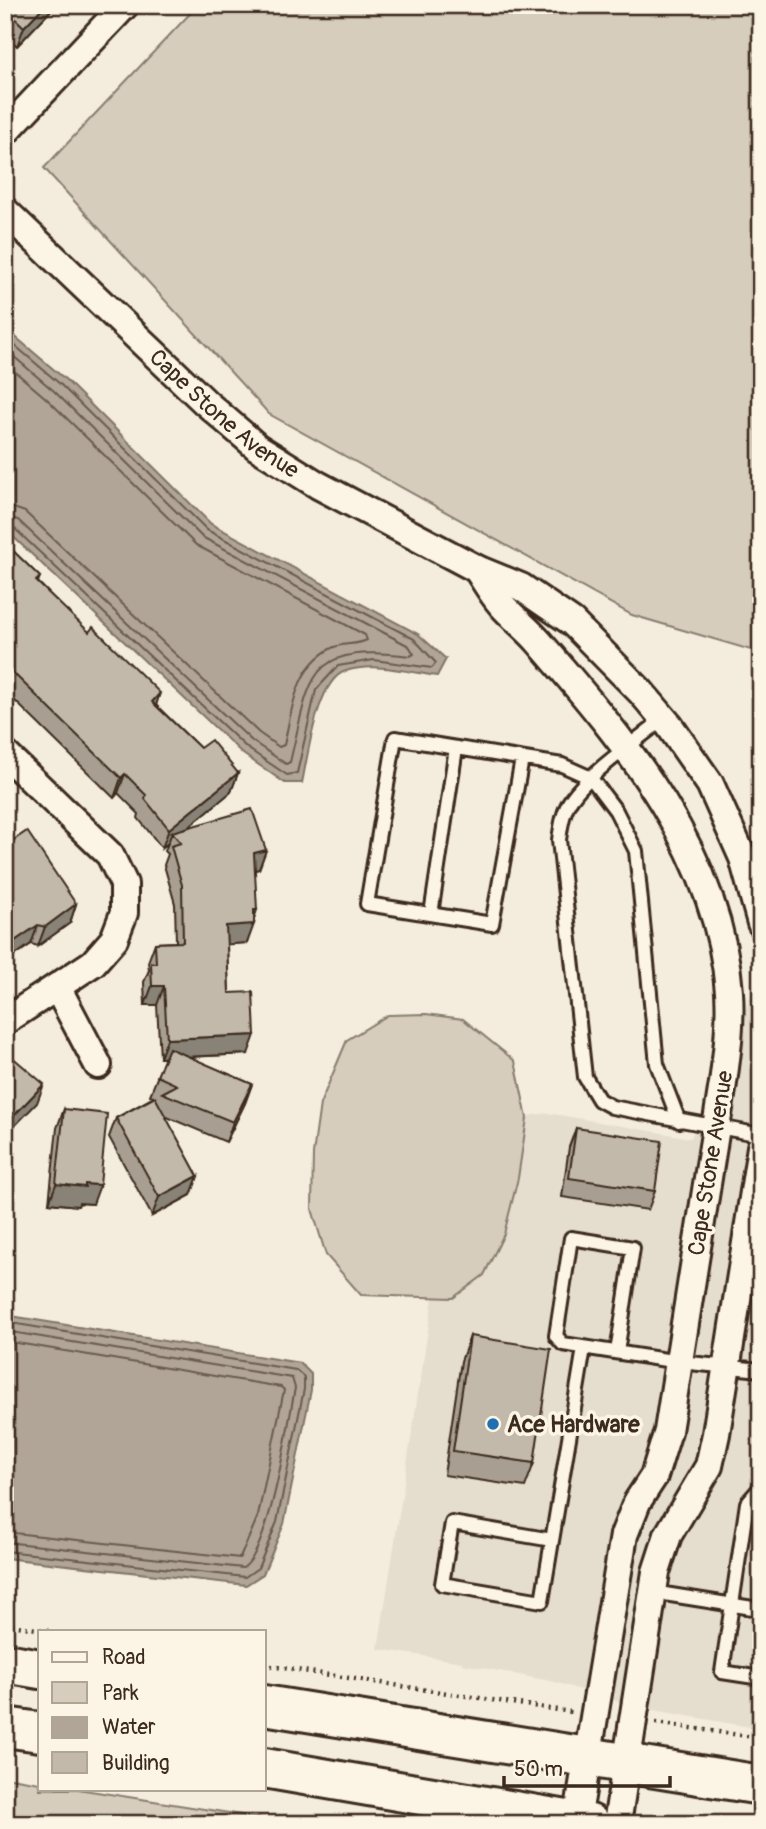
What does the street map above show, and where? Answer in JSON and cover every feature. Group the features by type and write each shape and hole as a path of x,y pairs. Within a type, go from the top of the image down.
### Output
{"main road":[{"path":"5,1663 38,1669"},
{"path":"266,1705 761,1785"},
{"path":"5,1727 38,1732"},
{"path":"266,1768 583,1822"}],"street":[{"path":"5,132 125,5"},
{"name":"Cape Stone Avenue","path":"5,211 205,402 257,447 318,485 477,569 522,587 572,622 664,719 710,784 743,858 761,923"},
{"name":"Cape Stone Avenue","path":"477,569 501,604 538,640 660,795 690,846 713,908 729,991 729,1028 716,1127 668,1432 657,1465 637,1502 624,1535 587,1756 583,1822"},
{"path":"5,754 110,855 124,884 124,913 114,939 93,963 5,1021"},
{"path":"57,987 98,1065"},
{"name":"Cape Stone Avenue","path":"617,1824 652,1592 668,1535 709,1466 761,1147"}],"lane":[{"path":"664,719 591,778 570,800 559,840 585,1077 599,1100 612,1107 761,1135"},
{"path":"522,758 492,924 367,904 395,738 522,758 562,765 591,778 616,811 636,851 657,1064 679,1121"},
{"path":"431,914 456,748"},
{"path":"617,1352 633,1248 571,1238 556,1336 563,1344 679,1362 726,1364 761,1370"},
{"path":"551,1540 452,1523 442,1584 542,1601 584,1348"},
{"path":"761,1487 747,1503 722,1672 761,1678"},
{"path":"652,1592 759,1609 761,1604"}],"path":[{"path":"5,1625 42,1630"},
{"path":"266,1665 563,1711"},
{"path":"647,1722 761,1738"}],"shaded area":[{"path":"758,979 761,1063 703,1432 623,1703 609,1699 628,1573 736,1085 742,1017"},
{"path":"708,1098 655,1429 642,1471 625,1497 611,1533 584,1691 462,1662 378,1649 433,1298 453,1298 484,1275 504,1234 518,1178 527,1116 548,1113 691,1138"},
{"path":"761,1229 761,1729 648,1709 668,1575 680,1540 720,1471"}],"green space":[{"path":"198,5 761,5 761,653 632,615 269,414 44,168"},
{"path":"426,1014 463,1019 515,1061 527,1118 518,1178 504,1234 484,1275 453,1298 361,1295 326,1255 312,1209 313,1154 320,1104 347,1040 388,1015"},
{"path":"5,1777 38,1783 38,1790 84,1790 299,1824 5,1824"}],"water":[{"path":"5,328 65,379 211,524 418,634 446,659 437,676 368,667 346,671 336,677 328,688 315,720 302,783 285,783 243,754 5,529"},
{"path":"5,1315 300,1363 311,1374 311,1390 284,1524 263,1574 246,1585 5,1558"}],"building":[{"path":"5,5 45,5 24,27 5,9"},
{"path":"5,543 40,577 36,581 89,632 93,627 160,693 152,702 200,748 211,740 238,773 169,829 145,799 146,795 125,774 121,778 5,665"},
{"path":"252,809 266,850 254,853 257,910 254,910 254,924 226,926 229,993 253,992 255,1035 167,1039 164,986 152,986 151,963 156,963 155,943 183,942 182,885 171,846 181,843 172,832"},
{"path":"27,831 76,904 45,927 38,925 9,945 11,948 5,952 5,846"},
{"path":"169,1048 252,1084 233,1122 162,1093 177,1085 157,1076"},
{"path":"11,1056 44,1084 5,1125 5,1062"},
{"path":"155,1097 198,1176 159,1197 116,1118"},
{"path":"64,1109 107,1114 100,1185 85,1184 85,1187 56,1184"},
{"path":"576,1128 662,1141 655,1191 569,1178"},
{"name":"Ace Hardware","path":"470,1336 551,1349 534,1463 453,1451"}],"place":[{"name":"Ace Hardware","path":"493,1424"}]}
